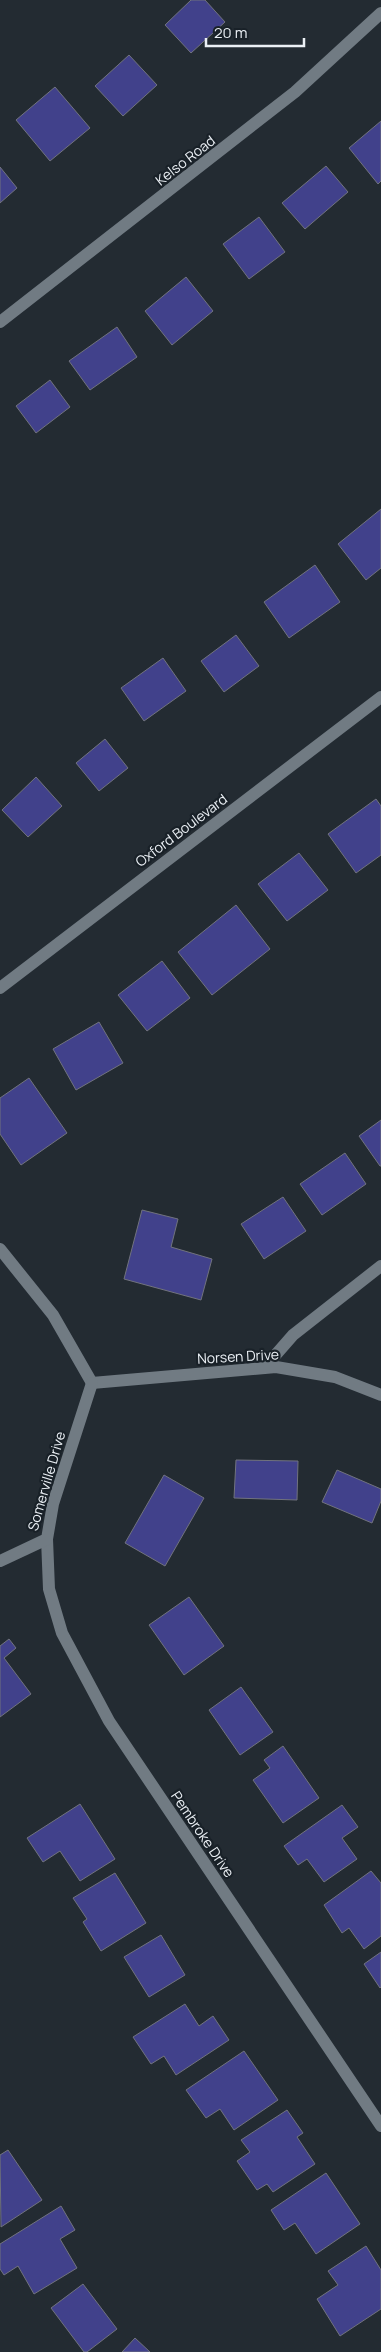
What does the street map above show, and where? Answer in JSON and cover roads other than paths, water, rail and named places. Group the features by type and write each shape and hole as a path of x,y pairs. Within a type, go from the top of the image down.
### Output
{"street":[{"name":"Kelso Road","path":"0,322 296,92 381,13"},
{"name":"Oxford Boulevard","path":"0,988 381,697"},
{"path":"0,1249 52,1315 92,1383"},
{"path":"265,1367 293,1335 381,1266"},
{"name":"Norsen Drive","path":"92,1383 276,1367 335,1377 381,1395"},
{"name":"Somerville Drive","path":"0,1561 47,1539 52,1504 92,1383"},
{"name":"Pembroke Drive","path":"47,1539 49,1589 62,1633 109,1721 381,2126"}]}
